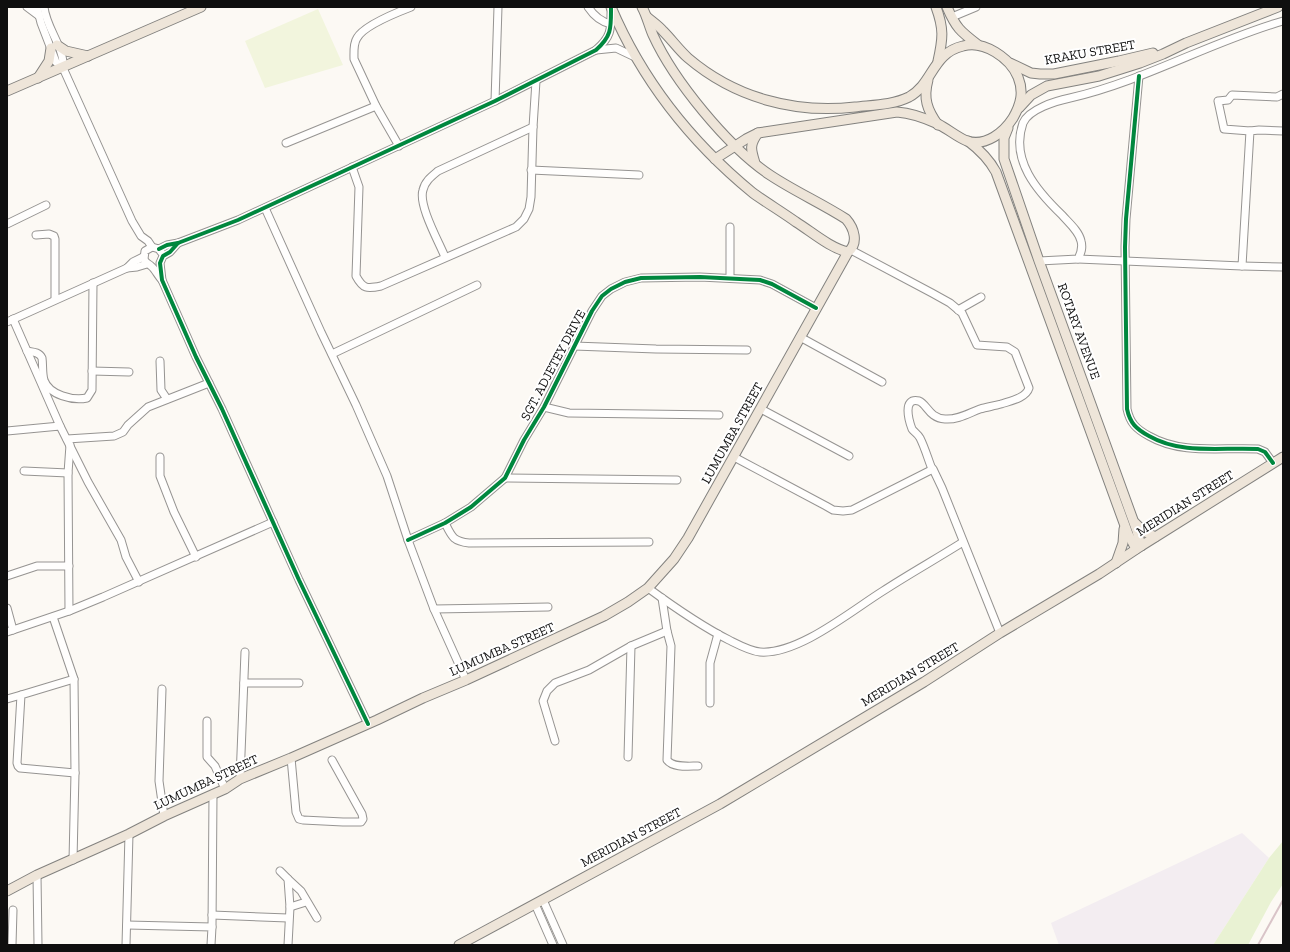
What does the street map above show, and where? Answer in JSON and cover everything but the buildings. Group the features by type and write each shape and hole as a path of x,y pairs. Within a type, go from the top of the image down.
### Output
{"main road":[{"path":"7,91 201,7"},
{"path":"611,7 622,33 665,102 697,141 734,177 765,201 832,245 841,250 849,251 854,242 854,236 850,224 846,220 769,174 736,146 714,123 677,76 665,57 653,35 642,7"},
{"path":"936,7 942,30 942,46 938,61 928,79 925,88 927,106 938,125"},
{"path":"715,159 758,133 897,112 906,112 916,115 968,141 985,141 1001,133 1009,125 1019,108 1022,96 1020,82 1010,64 988,49 978,45 959,30 947,7"},
{"name":"KRAKU STREET","path":"1010,64 1031,73 1054,74 1119,61 1175,47 1278,7"},
{"path":"647,17 662,30 687,58 716,79 749,95 782,105 828,109 849,108 896,101 910,96 928,79"},
{"path":"938,61 955,48 965,45 978,45"},
{"path":"38,78 49,60 54,47 88,56"},
{"name":"KRAKU STREET","path":"1019,108 1031,95 1047,86 1077,81 1122,70 1163,54 1175,47"},
{"name":"ROTARY AVENUE","path":"1009,125 1004,138 1004,159 1133,520 1139,547"},
{"path":"755,163 751,146 758,133"},
{"name":"ROTARY AVENUE","path":"968,141 986,156 996,172 1129,537 1139,547"},
{"name":"LUMUMBA STREET","path":"7,891 37,875 73,860 164,816 225,789 240,779 368,724 604,616 648,588 674,559 688,538 849,251"},
{"path":"1052,325 1062,322"},
{"name":"MERIDIAN STREET","path":"458,945 720,804 924,682 1283,457"},
{"path":"1133,520 1142,530 1155,537"},
{"path":"1116,563 1123,543 1124,523"}],"street":[{"path":"27,7 39,16"},
{"path":"37,7 39,16 54,47"},
{"path":"44,7 54,47 56,62 63,68 132,221 141,236 156,248 161,260 162,280"},
{"path":"399,146 376,106 354,59 354,51 357,38 362,32 385,18 411,7"},
{"path":"495,101 498,7"},
{"path":"588,7 596,17 611,24"},
{"path":"127,268 132,262 156,248 178,243 219,229 495,101 596,50 608,38 611,31 611,7"},
{"path":"952,17 976,7"},
{"path":"1078,259 1082,247 1079,235 1037,188 1024,165 1020,152 1020,139 1024,121 1031,113 1049,104 1108,88 1235,38 1283,21"},
{"path":"596,50 616,48 637,58"},
{"path":"1139,76 1127,202 1125,261 1127,409 1129,417 1134,426 1147,435 1167,445 1184,448 1258,449 1265,452 1273,463"},
{"path":"352,167 359,187 356,276 360,284 364,287 370,288 381,286 516,227 524,219 529,208 531,197 536,81"},
{"path":"1283,94 1277,97 1232,95 1228,100 1218,101 1224,129 1283,131"},
{"path":"286,143 376,106"},
{"path":"445,257 421,201 422,190 430,177 438,171 533,127"},
{"path":"1242,266 1250,131"},
{"path":"531,170 638,175"},
{"path":"7,224 46,205"},
{"path":"265,208 387,476 408,540 434,609 466,680"},
{"path":"730,227 730,278"},
{"path":"36,235 49,234 54,236 55,239 55,299"},
{"path":"141,236 144,254 149,265 162,280 319,623 368,724"},
{"path":"139,582 126,557 120,540 88,482 60,426 27,351 10,321 55,299 127,268 137,268 149,265 156,266 178,243"},
{"path":"849,251 932,293 958,310 962,313 977,345 1007,347 1016,352 1029,388 1028,392 1024,395 1000,405 979,410 956,419 937,418 927,410 921,402 911,401 908,404 913,430 919,437 932,469 942,488 1000,633"},
{"path":"1039,260 1078,259 1283,267"},
{"name":"SGT. ADJETEY DRIVE","path":"408,540 445,523 471,507 505,478 524,440 544,407 592,311 602,296 611,289 625,282 641,278 748,278 766,282 816,308"},
{"path":"27,351 38,352 42,358 46,382 58,394 64,398 87,398 92,390 93,283"},
{"path":"332,354 476,285"},
{"path":"958,310 981,297"},
{"path":"800,337 882,382"},
{"path":"574,346 747,350"},
{"path":"160,361 161,390 167,398"},
{"path":"92,371 129,372"},
{"path":"68,442 114,436 123,432 128,425 148,407 167,398 208,383"},
{"path":"544,407 569,413 719,416"},
{"path":"761,409 849,456"},
{"path":"7,432 60,426"},
{"path":"68,442 69,611"},
{"path":"160,457 160,476 174,512 196,557"},
{"path":"734,457 833,510 843,511 852,510 868,503 932,469"},
{"path":"24,471 68,473"},
{"path":"505,478 677,480"},
{"path":"7,608 10,631 69,611 139,582 273,522"},
{"path":"445,523 452,537 459,542 469,543 649,542"},
{"path":"648,588 718,634 746,648 758,652 770,652 783,650 809,639 963,542"},
{"path":"7,576 37,566 69,566"},
{"path":"662,598 671,646 667,760 669,763 674,765 698,766"},
{"path":"434,609 548,607"},
{"path":"53,617 74,679 75,773 73,860"},
{"path":"555,741 543,701 547,692 555,684 589,670 631,646 667,631"},
{"path":"710,703 710,663 718,634"},
{"path":"628,757 631,646"},
{"path":"240,779 245,652"},
{"path":"7,699 74,679"},
{"path":"244,683 299,683"},
{"path":"162,689 159,781 164,816"},
{"path":"21,695 17,763 19,767 75,773"},
{"path":"208,721 207,757 215,766 225,789"},
{"path":"291,758 296,812 299,819 361,822 363,819 362,814 332,760"},
{"path":"211,945 213,794"},
{"path":"126,945 129,834"},
{"path":"280,871 301,890 306,902 317,918"},
{"path":"37,875 38,945"},
{"path":"288,879 290,907 288,918 288,945"},
{"path":"290,907 306,902"},
{"path":"539,902 554,945"},
{"path":"539,902 563,945"},
{"path":"12,945 13,910"},
{"path":"212,915 288,918"},
{"path":"127,925 212,927"}],"shaded area":[{"path":"1242,833 1269,858 1213,945 1059,945 1051,923"}],"green space":[{"path":"318,9 343,65 265,88 245,41"},
{"path":"1283,841 1283,884 1271,902 1248,945 1213,945 1269,858"}],"railway":[{"path":"1258,945 1283,900"}],"cycle path":[{"path":"159,249 238,220 495,101 596,50 608,36 610,31 611,7"},
{"path":"1139,76 1126,219 1125,247 1128,414 1132,422 1140,431 1162,442 1188,448 1258,449 1265,452 1273,463"},
{"path":"178,243 170,252 163,256 160,263 162,280 299,580 368,724"},
{"path":"408,540 445,523 471,507 505,478 524,440 544,407 592,311 602,296 611,289 625,282 641,278 700,277 760,280 772,284 816,308"}]}
